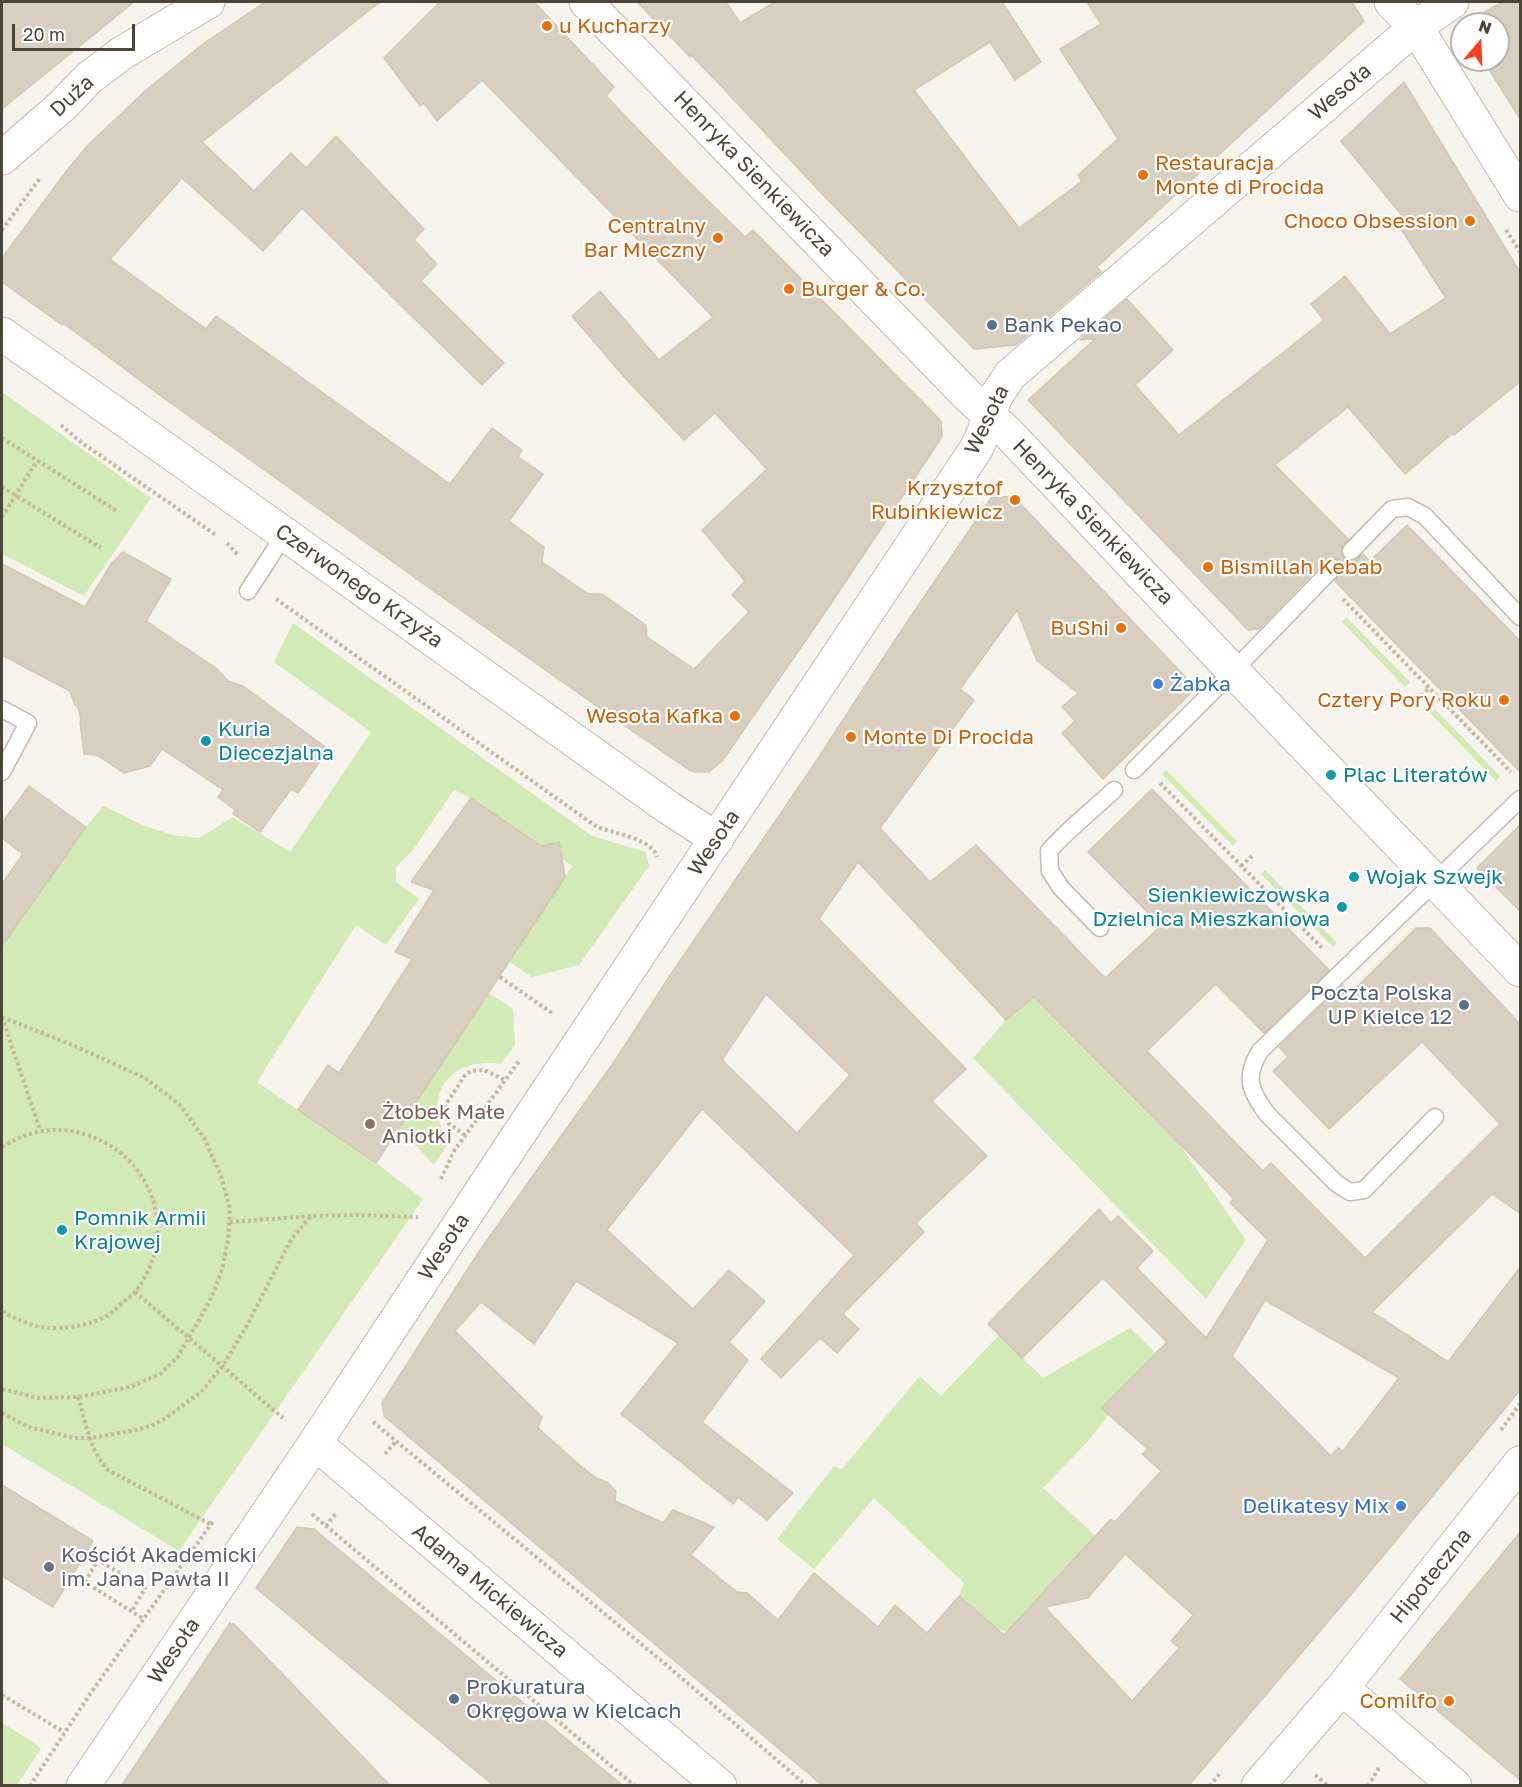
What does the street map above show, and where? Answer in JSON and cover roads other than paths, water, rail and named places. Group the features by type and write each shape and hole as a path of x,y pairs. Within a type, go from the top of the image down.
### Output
{"street":[{"name":"Duża","path":"2,158 63,105 89,78 122,53 208,2"},
{"name":"Henryka Sienkiewicza","path":"586,2 1018,443 1233,671 1521,970"},
{"path":"1391,2 1416,27 1521,195"},
{"name":"Wesoła","path":"83,1785 315,1443 976,449 995,398 1010,375 1416,27 1452,2"},
{"name":"Czerwonego Krzyża","path":"2,334 669,808 717,839"},
{"name":"Adama Mickiewicza","path":"315,1443 720,1785"},
{"name":"Hipoteczna","path":"1258,1785 1342,1688 1521,1463"},
{"path":"1342,1688 1455,1785"}],"lane":[{"path":"1351,551 1392,509 1408,507 1425,516 1521,617"},
{"path":"252,585 285,534"},
{"path":"1137,767 1328,574"},
{"path":"2,709 28,723 2,772"},
{"path":"1100,928 1061,888 1050,871 1049,851 1114,790"},
{"path":"1435,1117 1364,1190 1350,1192 1336,1183 1267,1114 1257,1101 1251,1087 1252,1063 1260,1051 1521,799"}],"place":[{"name":"u Kucharzy","path":"547,26"},
{"name":"Restauracja Monte di Procida","path":"1143,175"},
{"name":"Choco Obsession","path":"1470,221"},
{"name":"Centralny Bar Mleczny","path":"718,238"},
{"name":"Burger & Co.","path":"789,289"},
{"name":"Bank Pekao","path":"992,325"},
{"name":"Krzysztof Rubinkiewicz","path":"1015,500"},
{"name":"Bismillah Kebab","path":"1208,567"},
{"name":"BuShi","path":"1121,628"},
{"name":"Żabka","path":"1158,684"},
{"name":"Cztery Pory Roku","path":"1504,700"},
{"name":"Wesoła Kafka","path":"735,716"},
{"name":"Monte Di Procida","path":"851,737"},
{"name":"Kuria Diecezjalna","path":"206,741"},
{"name":"Plac Literatów","path":"1331,775"},
{"name":"Wojak Szwejk","path":"1354,877"},
{"name":"Sienkiewiczowska Dzielnica Mieszkaniowa","path":"1342,907"},
{"name":"Poczta Polska UP Kielce 12","path":"1464,1005"},
{"name":"Żłobek Małe Aniołki","path":"370,1124"},
{"name":"Pomnik Armii Krajowej","path":"62,1230"},
{"name":"Delikatesy Mix","path":"1401,1506"},
{"name":"Kościół Akademicki im. Jana Pawła II","path":"49,1567"},
{"name":"Prokuratura Okręgowa w Kielcach","path":"454,1699"},
{"name":"Comilfo","path":"1449,1701"}]}
